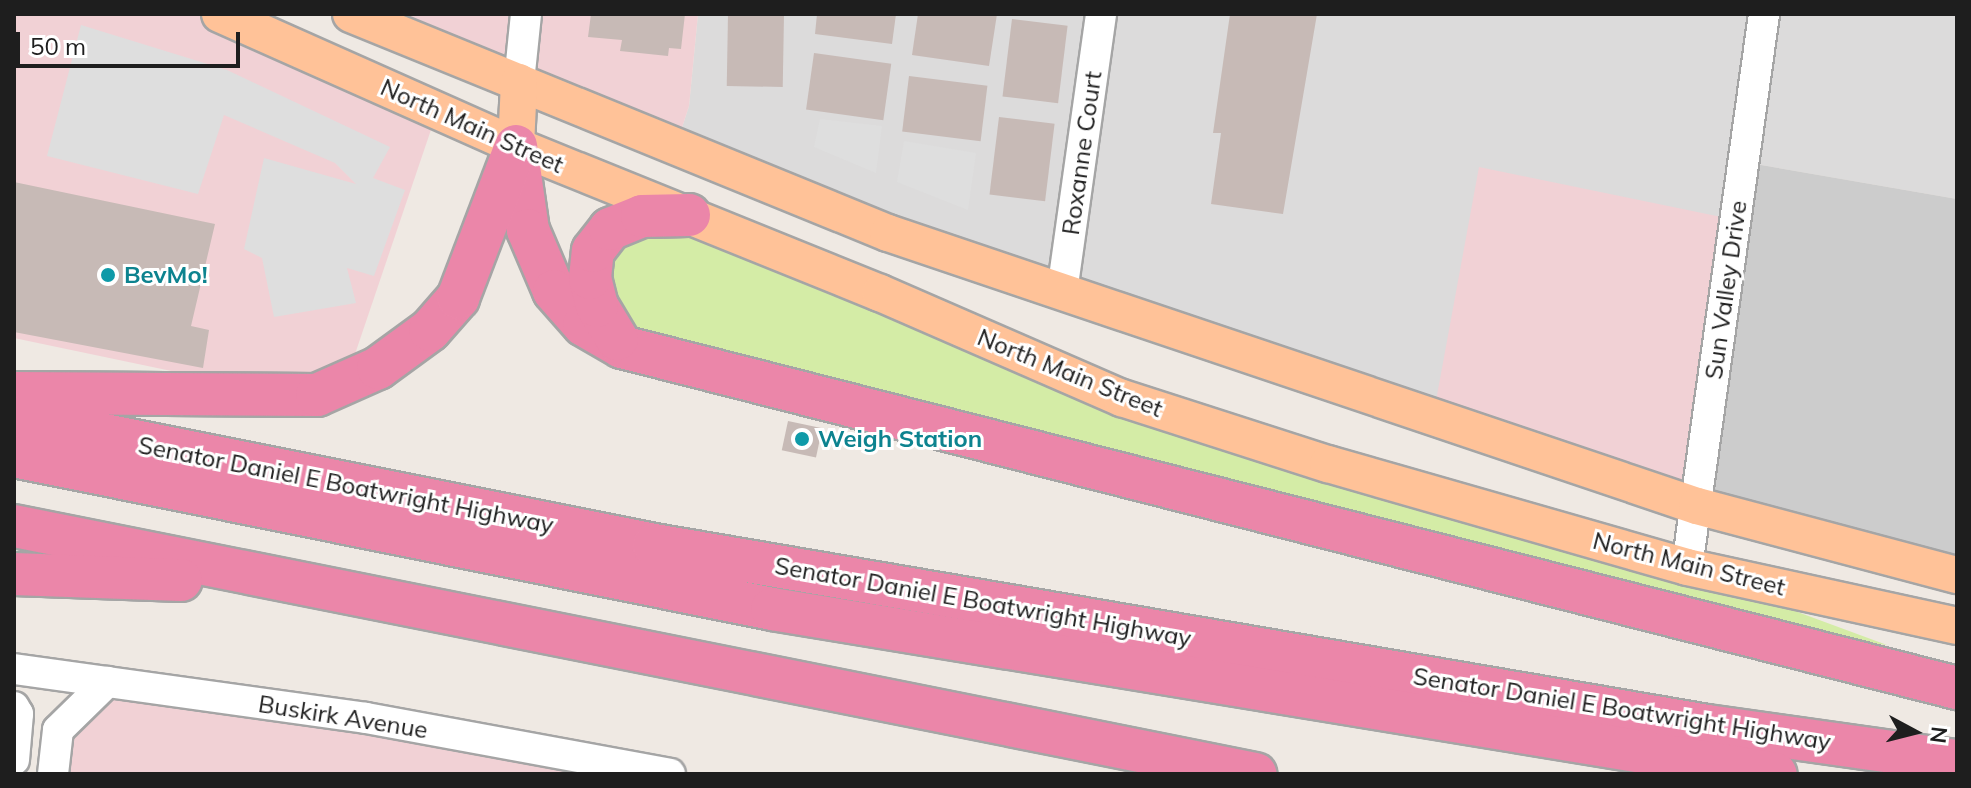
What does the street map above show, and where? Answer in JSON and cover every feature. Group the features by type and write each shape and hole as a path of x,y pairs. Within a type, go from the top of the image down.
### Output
{"highway":[{"path":"516,146 528,230 554,291 584,325 622,347 1957,688"},
{"path":"14,393 317,395 378,368 430,330 458,298 516,146"},
{"path":"622,347 597,306 590,278 593,251 610,229 642,216 689,215"},
{"name":"Senator Daniel E Boatwright Highway","path":"14,417 748,562 1707,726 1957,761"},
{"path":"14,456 772,609 1776,774"},
{"path":"14,526 1255,774"},
{"path":"14,574 300,584"}],"main road":[{"name":"North Main Street","path":"220,14 516,146 689,215 1122,398 1328,464 1687,567 1957,626"},
{"path":"351,14 888,233 1697,506 1957,575"},
{"path":"516,146 519,82"}],"street":[{"path":"519,82 526,14"},
{"name":"Roxanne Court","path":"1062,292 1101,14"},
{"name":"Sun Valley Drive","path":"1687,567 1764,14"},
{"name":"Buskirk Avenue","path":"14,669 366,718 670,774"},
{"path":"53,774 58,730 107,682"},
{"path":"14,707 18,714 14,760"}],"shaded area":[{"path":"14,14 220,14 437,112 354,357 312,373 200,377 14,338"},
{"path":"351,14 698,14 689,106 676,146"},
{"path":"698,14 1957,14 1957,199 1744,162 1736,220 1433,417 676,146 689,106"},
{"path":"81,25 227,70 390,147 373,178 405,190 374,276 347,268 356,303 274,317 262,258 244,249 264,158 356,184 335,163 224,115 198,194 47,156"},
{"path":"820,119 882,126 876,173 814,147"},
{"path":"904,141 976,153 968,210 897,182"},
{"path":"1744,162 1957,199 1957,575 1697,506"},
{"path":"1479,167 1736,220 1697,506 1433,417"},
{"path":"107,682 670,774 53,774 58,730"}],"green space":[{"path":"642,216 1122,398 1686,571 1887,645 1719,626 622,347 593,251"}],"building":[{"path":"591,14 685,14 681,49 669,48 668,56 620,51 622,40 588,37"},
{"path":"728,14 784,15 783,87 727,86"},
{"path":"817,14 896,14 892,44 815,34"},
{"path":"918,14 997,14 989,66 912,55"},
{"path":"1230,14 1317,14 1283,214 1211,204 1221,133 1213,133"},
{"path":"1012,19 1068,26 1058,103 1002,96"},
{"path":"814,53 891,64 883,120 806,109"},
{"path":"909,76 987,86 981,141 902,132"},
{"path":"999,117 1055,124 1045,201 989,194"},
{"name":"BevMo!","path":"14,182 215,224 191,326 209,330 203,368 14,332"},
{"name":"Weigh Station","path":"788,421 822,428 816,458 782,450"}],"place":[{"name":"BevMo!","path":"108,275"},
{"name":"Weigh Station","path":"802,439"}]}
